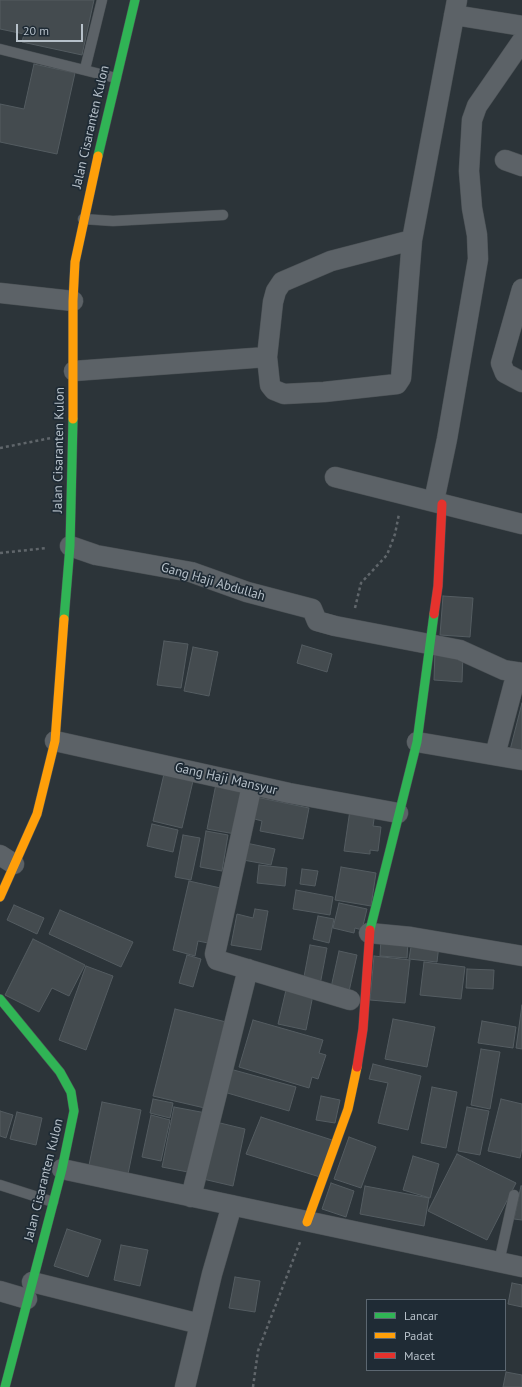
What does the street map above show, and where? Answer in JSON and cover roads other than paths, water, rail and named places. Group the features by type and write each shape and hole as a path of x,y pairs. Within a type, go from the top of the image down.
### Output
{"main road":[{"name":"Jalan Cisaranten Kulon","path":"0,897 7,860 37,814 55,741 70,546 74,371 73,301 76,262 83,219 135,0"},
{"path":"308,1222 348,1109 363,1029 369,933 417,742 438,586 438,503"},
{"name":"Jalan Cisaranten Kulon","path":"0,999 60,1072 71,1092 74,1111 62,1169 5,1387"}],"street":[{"path":"412,240 331,261 282,282 276,291 273,302 267,357 270,385 274,390 284,394 324,392 397,384 401,378 412,240 455,8 522,26"},
{"path":"438,503 447,439 478,259 477,235 472,208 469,171 472,120 477,106 522,40"},
{"path":"522,289 501,363 505,373 522,382"},
{"path":"0,293 73,301"},
{"path":"74,371 267,357"},
{"path":"335,477 522,524"},
{"name":"Gang Haji Abdullah","path":"70,546 96,555 191,572 247,592 312,609 317,620 335,626 431,645"},
{"path":"431,645 460,650 504,670 519,673 495,755"},
{"name":"Gang Haji Mansyur","path":"55,741 252,785 398,813"},
{"path":"417,742 522,760"},
{"path":"252,785 215,954 217,960 341,997"},
{"path":"369,933 411,937 522,956"},
{"path":"191,1197 248,969"},
{"path":"62,1169 522,1268"},
{"path":"185,1387 200,1324 232,1205"},
{"path":"0,1291 30,1290 200,1324"}],"lane":[{"path":"85,69 102,0"},
{"path":"0,49 85,69 116,78"},
{"path":"83,219 113,221 223,216"},
{"path":"0,1185 53,1202"},
{"path":"499,1262 514,1195"},
{"path":"0,1361 11,1364"}]}
